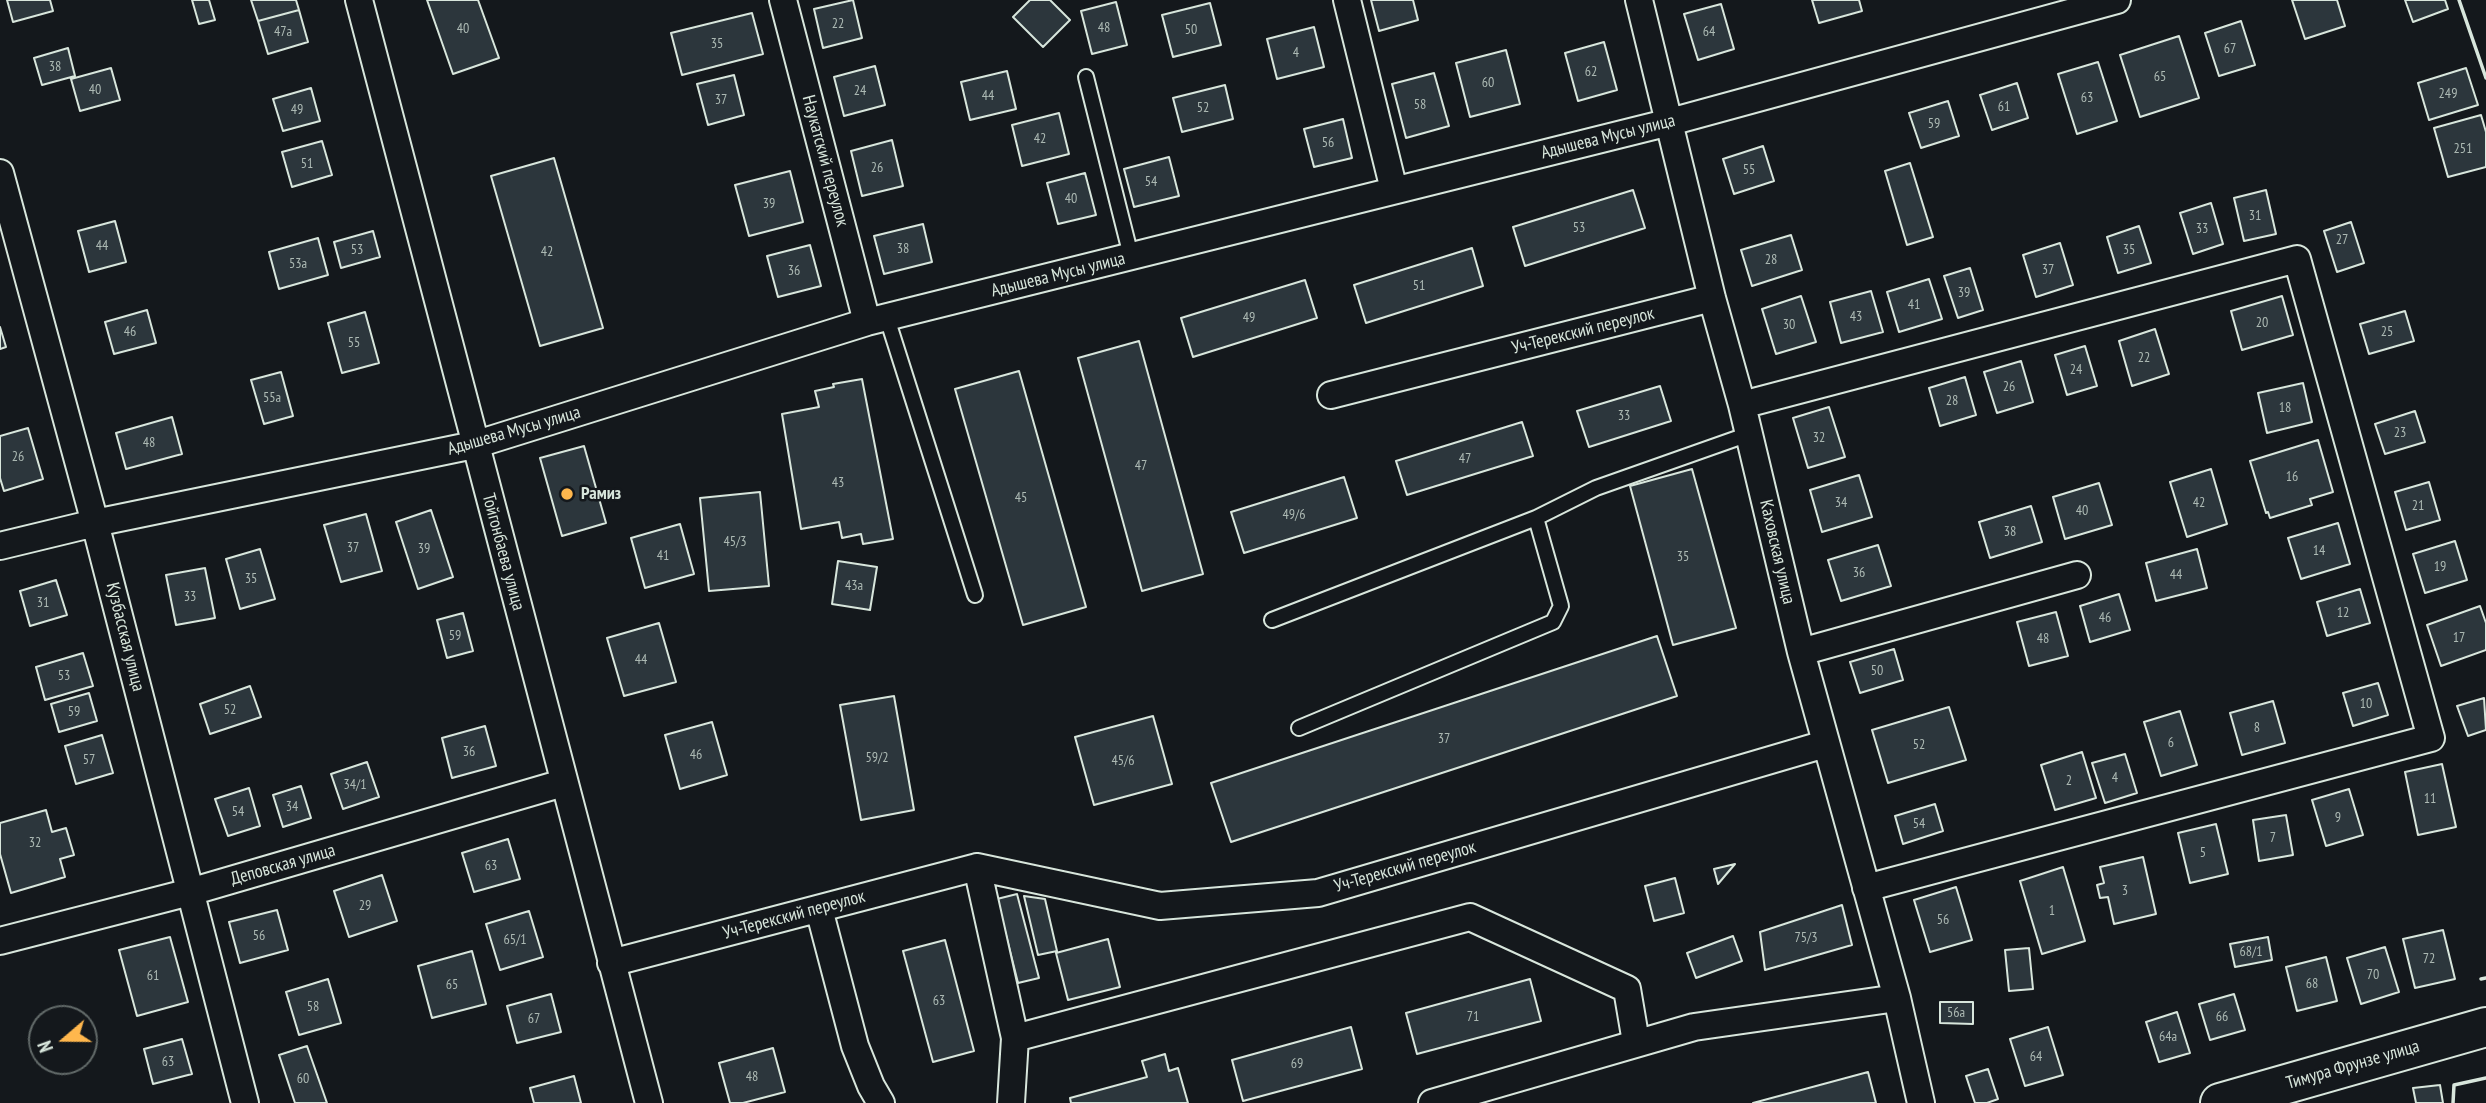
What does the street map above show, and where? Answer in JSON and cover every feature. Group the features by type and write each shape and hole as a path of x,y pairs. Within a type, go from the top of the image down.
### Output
{"main road":[{"name":"Тимура Фрунзе улица","path":"2220,1103 2486,1027"}],"street":[{"name":"Тойгонбаева улица","path":"359,0 649,1103"},
{"name":"Наукатский переулок","path":"782,0 877,320"},
{"path":"1346,0 1394,190"},
{"name":"Каховская улица","path":"1639,0 1712,298 1742,405 1801,652 1897,998 1921,1103"},
{"name":"Адышева Мусы улица","path":"0,546 95,523 474,445 877,320 1670,121 2117,0"},
{"name":"Кузбасская улица","path":"0,173 95,523 244,1103"},
{"path":"1742,405 2297,259 2431,738 1866,888"},
{"name":"Уч-Терекский переулок","path":"1331,395 1712,298"},
{"path":"1801,652 2077,575"},
{"name":"Уч-Терекский переулок","path":"611,963 977,867 1160,906 1318,893 1825,744"},
{"name":"Деповская улица","path":"0,940 190,892 563,783"},
{"path":"977,867 1015,1038 1011,1103"},
{"path":"819,909 855,1046 881,1103"},
{"path":"1015,1038 1470,917 1627,989 1636,1042"},
{"path":"1432,1103 1694,1027 1897,998"}],"lane":[{"path":"1086,77 1131,256"},
{"path":"877,320 975,595"},
{"path":"1272,620 1536,518 1596,488 1749,434"},
{"path":"1299,728 1553,622 1561,606 1536,518"}],"building":[{"path":"7,0 50,0 53,11 13,22"},
{"path":"192,0 209,0 215,20 199,24"},
{"path":"251,0 296,0 299,10 258,21"},
{"path":"427,0 478,0 499,58 453,74"},
{"path":"853,0 862,38 823,48 814,9"},
{"path":"1030,0 1050,0 1070,20 1043,47 1013,17"},
{"path":"1371,0 1413,0 1418,20 1379,31"},
{"path":"1812,0 1859,0 1862,11 1819,23"},
{"path":"2292,0 2337,0 2345,26 2305,39"},
{"path":"2405,0 2445,0 2448,9 2413,22"},
{"path":"1116,2 1127,45 1092,54 1081,11"},
{"path":"1210,3 1221,45 1173,57 1162,15"},
{"path":"1721,4 1734,49 1698,60 1684,14"},
{"path":"299,10 308,42 268,54 258,21"},
{"path":"752,13 763,54 682,75 671,33"},
{"path":"2241,21 2255,65 2219,76 2205,33"},
{"path":"1314,27 1324,67 1277,79 1267,39"},
{"path":"2179,36 2199,98 2140,117 2120,55"},
{"path":"1604,42 1617,90 1578,101 1565,53"},
{"path":"68,48 75,76 42,85 34,58"},
{"path":"1506,50 1520,104 1470,117 1456,63"},
{"path":"2098,62 2117,121 2077,134 2058,74"},
{"path":"875,66 885,105 844,116 834,77"},
{"path":"111,68 120,100 80,111 71,79"},
{"path":"2466,68 2478,105 2429,120 2418,83"},
{"path":"1007,71 1016,109 970,120 961,82"},
{"path":"1434,73 1449,126 1406,138 1392,84"},
{"path":"734,75 744,115 708,125 697,84"},
{"path":"2017,83 2028,118 1992,130 1980,95"},
{"path":"1225,85 1233,119 1182,132 1173,98"},
{"path":"311,88 320,121 283,131 273,99"},
{"path":"1948,101 1959,136 1921,148 1909,113"},
{"path":"1059,113 1069,154 1022,166 1012,125"},
{"path":"2481,115 2486,132 2486,167 2448,177 2434,128"},
{"path":"1343,119 1352,158 1314,167 1304,129"},
{"path":"892,140 903,186 862,196 851,151"},
{"path":"322,141 332,175 292,187 282,152"},
{"path":"1763,146 1774,181 1734,194 1723,159"},
{"path":"1169,157 1179,196 1134,207 1124,169"},
{"path":"554,158 603,328 540,346 491,176"},
{"path":"1910,163 1933,237 1907,245 1885,171"},
{"path":"790,171 803,222 749,236 735,185"},
{"path":"1085,173 1096,215 1058,224 1047,183"},
{"path":"1633,190 1645,228 1525,266 1513,227"},
{"path":"2266,190 2276,234 2244,241 2234,198"},
{"path":"2211,203 2223,244 2193,254 2180,213"},
{"path":"115,221 126,262 89,272 78,231"},
{"path":"2351,222 2364,263 2337,272 2324,231"},
{"path":"923,224 932,262 884,274 874,236"},
{"path":"2139,226 2151,263 2118,273 2107,237"},
{"path":"373,231 380,257 341,268 334,242"},
{"path":"1791,235 1802,270 1752,286 1741,250"},
{"path":"318,238 328,275 279,289 269,252"},
{"path":"2060,243 2073,285 2036,297 2023,255"},
{"path":"810,245 821,286 778,297 767,256"},
{"path":"1472,248 1483,286 1366,323 1354,285"},
{"path":"1970,268 1983,310 1958,318 1944,276"},
{"path":"1929,279 1942,319 1899,332 1887,292"},
{"path":"1305,280 1317,318 1193,357 1181,318"},
{"path":"1871,291 1883,332 1841,343 1830,302"},
{"path":"1801,296 1816,342 1776,354 1762,309"},
{"path":"2282,296 2293,335 2242,350 2231,311"},
{"path":"147,310 156,343 114,354 105,322"},
{"path":"2405,311 2414,341 2369,354 2360,324"},
{"path":"365,312 379,363 342,373 328,323"},
{"path":"0,327 6,347 0,349"},
{"path":"2155,329 2169,374 2132,386 2119,341"},
{"path":"1139,341 1203,574 1142,591 1078,358"},
{"path":"2085,346 2097,386 2067,395 2055,355"},
{"path":"2021,361 2033,402 1997,413 1984,372"},
{"path":"1019,371 1086,607 1023,625 955,389"},
{"path":"281,372 293,416 264,424 251,380"},
{"path":"1965,377 1976,415 1940,426 1929,388"},
{"path":"862,379 893,539 863,544 861,534 842,538 839,522 801,529 782,414 819,407 815,391 834,387 833,384"},
{"path":"2303,383 2312,422 2267,433 2258,393"},
{"path":"1660,386 1671,421 1589,447 1577,411"},
{"path":"1829,407 1845,457 1808,468 1793,418"},
{"path":"2415,411 2425,442 2385,454 2375,424"},
{"path":"172,417 182,454 126,469 116,433"},
{"path":"1522,422 1533,456 1407,495 1396,461"},
{"path":"28,428 43,479 4,491 0,478 0,436"},
{"path":"2318,440 2333,492 2310,499 2312,505 2270,518 2268,512 2266,513 2250,461"},
{"path":"584,446 606,523 562,536 540,458"},
{"path":"1692,469 1736,628 1673,645 1630,486"},
{"path":"2211,469 2227,524 2187,537 2170,482"},
{"path":"1859,475 1872,517 1822,532 1810,490"},
{"path":"1344,477 1357,518 1244,553 1231,512"},
{"path":"2429,482 2440,520 2406,530 2395,492"},
{"path":"2099,483 2112,525 2065,539 2053,497"},
{"path":"760,492 769,586 709,591 700,498"},
{"path":"2031,506 2042,542 1990,558 1979,522"},
{"path":"431,510 453,577 418,589 396,522"},
{"path":"366,514 382,571 341,582 324,525"},
{"path":"2338,523 2350,564 2301,579 2288,538"},
{"path":"680,524 694,574 645,588 631,538"},
{"path":"2455,541 2467,580 2425,593 2413,554"},
{"path":"1878,545 1891,586 1841,601 1828,560"},
{"path":"260,549 275,599 240,609 226,559"},
{"path":"2197,549 2207,588 2156,601 2146,563"},
{"path":"838,561 877,567 870,610 832,604"},
{"path":"205,568 215,618 176,625 166,575"},
{"path":"56,580 67,615 30,626 20,591"},
{"path":"2360,589 2370,623 2327,636 2317,602"},
{"path":"2119,594 2130,630 2090,642 2080,606"},
{"path":"2480,606 2486,623 2486,650 2441,666 2427,625"},
{"path":"2056,612 2068,656 2029,666 2017,622"},
{"path":"463,613 473,651 447,658 437,620"},
{"path":"659,623 676,682 624,696 607,638"},
{"path":"1657,636 1677,696 1231,842 1211,783"},
{"path":"1894,649 1903,680 1860,693 1850,662"},
{"path":"83,653 93,686 45,700 36,667"},
{"path":"2378,683 2388,715 2353,726 2343,693"},
{"path":"250,686 261,717 210,734 200,704"},
{"path":"89,693 97,721 59,732 51,704"},
{"path":"894,696 914,810 861,820 840,705"},
{"path":"2484,698 2486,730 2468,736 2457,706"},
{"path":"2273,701 2285,743 2242,755 2230,713"},
{"path":"1949,707 1966,760 1888,783 1872,730"},
{"path":"2180,711 2197,765 2161,776 2144,722"},
{"path":"1153,716 1172,784 1094,805 1075,737"},
{"path":"712,722 727,775 680,789 665,735"},
{"path":"485,726 496,766 452,778 442,738"},
{"path":"102,735 113,773 76,784 65,746"},
{"path":"2082,752 2096,798 2055,810 2041,765"},
{"path":"2125,754 2137,793 2105,803 2092,763"},
{"path":"367,762 379,797 343,809 331,774"},
{"path":"2442,764 2456,827 2418,835 2405,772"},
{"path":"301,786 311,818 283,827 273,795"},
{"path":"249,788 260,826 228,836 215,799"},
{"path":"2349,789 2363,835 2326,846 2312,800"},
{"path":"1935,804 1943,831 1903,844 1895,816"},
{"path":"46,810 52,832 66,828 74,855 60,859 65,877 11,893 0,854 0,823"},
{"path":"2286,815 2293,855 2259,861 2253,820"},
{"path":"2216,824 2228,874 2190,883 2178,833"},
{"path":"508,839 520,879 474,892 462,853"},
{"path":"2143,857 2156,914 2114,924 2108,897 2100,898 2097,885 2104,883 2100,867"},
{"path":"1735,864 1718,884 1714,869"},
{"path":"2063,867 2085,941 2042,954 2020,881"},
{"path":"382,875 397,921 349,937 334,891"},
{"path":"1675,878 1684,913 1654,921 1645,886"},
{"path":"1956,887 1972,940 1930,952 1914,900"},
{"path":"1017,894 1039,978 1018,983 997,899"},
{"path":"1024,896 1045,899 1057,951 1038,955"},
{"path":"1842,905 1852,945 1765,970 1760,932"},
{"path":"277,910 288,950 240,963 229,922"},
{"path":"529,911 543,957 500,970 486,924"},
{"path":"2443,930 2455,979 2415,988 2403,939"},
{"path":"1733,936 1742,961 1696,978 1687,953"},
{"path":"170,937 188,1002 137,1016 119,950"},
{"path":"2268,937 2272,960 2235,967 2230,944"},
{"path":"1108,939 1120,987 1068,1000 1056,953"},
{"path":"945,940 974,1051 933,1062 903,951"},
{"path":"2385,947 2399,992 2361,1004 2347,958"},
{"path":"2029,948 2033,989 2009,991 2005,950"},
{"path":"472,951 486,1004 432,1018 418,966"},
{"path":"2326,957 2337,1001 2297,1011 2286,967"},
{"path":"328,979 341,1023 299,1035 286,992"},
{"path":"1530,979 1541,1021 1417,1054 1406,1013"},
{"path":"551,994 561,1032 517,1043 507,1006"},
{"path":"2234,994 2245,1030 2210,1040 2199,1004"},
{"path":"1940,1002 1973,1002 1973,1024 1940,1023"},
{"path":"2177,1012 2190,1053 2159,1062 2146,1022"},
{"path":"1351,1027 1362,1069 1243,1101 1232,1060"},
{"path":"2048,1027 2063,1075 2025,1086 2010,1039"},
{"path":"182,1039 192,1074 153,1084 144,1049"},
{"path":"307,1046 327,1103 295,1103 279,1055"},
{"path":"773,1048 785,1092 743,1103 730,1103 719,1063"},
{"path":"1165,1054 1169,1071 1178,1068 1188,1103 1071,1103 1070,1098 1147,1077 1142,1061"},
{"path":"1988,1069 1998,1099 1975,1103 1966,1076"},
{"path":"1868,1072 1876,1103 1753,1103"},
{"path":"574,1076 581,1103 534,1103 530,1088"},
{"path":"2440,1085 2443,1103 2416,1103 2413,1088"}],"wall":[{"path":"2459,0 2486,78"},
{"path":"2481,979 2486,978"},
{"path":"2453,1103 2454,1085 2486,1078"}],"place":[{"name":"Рамиз","path":"567,494"}]}
